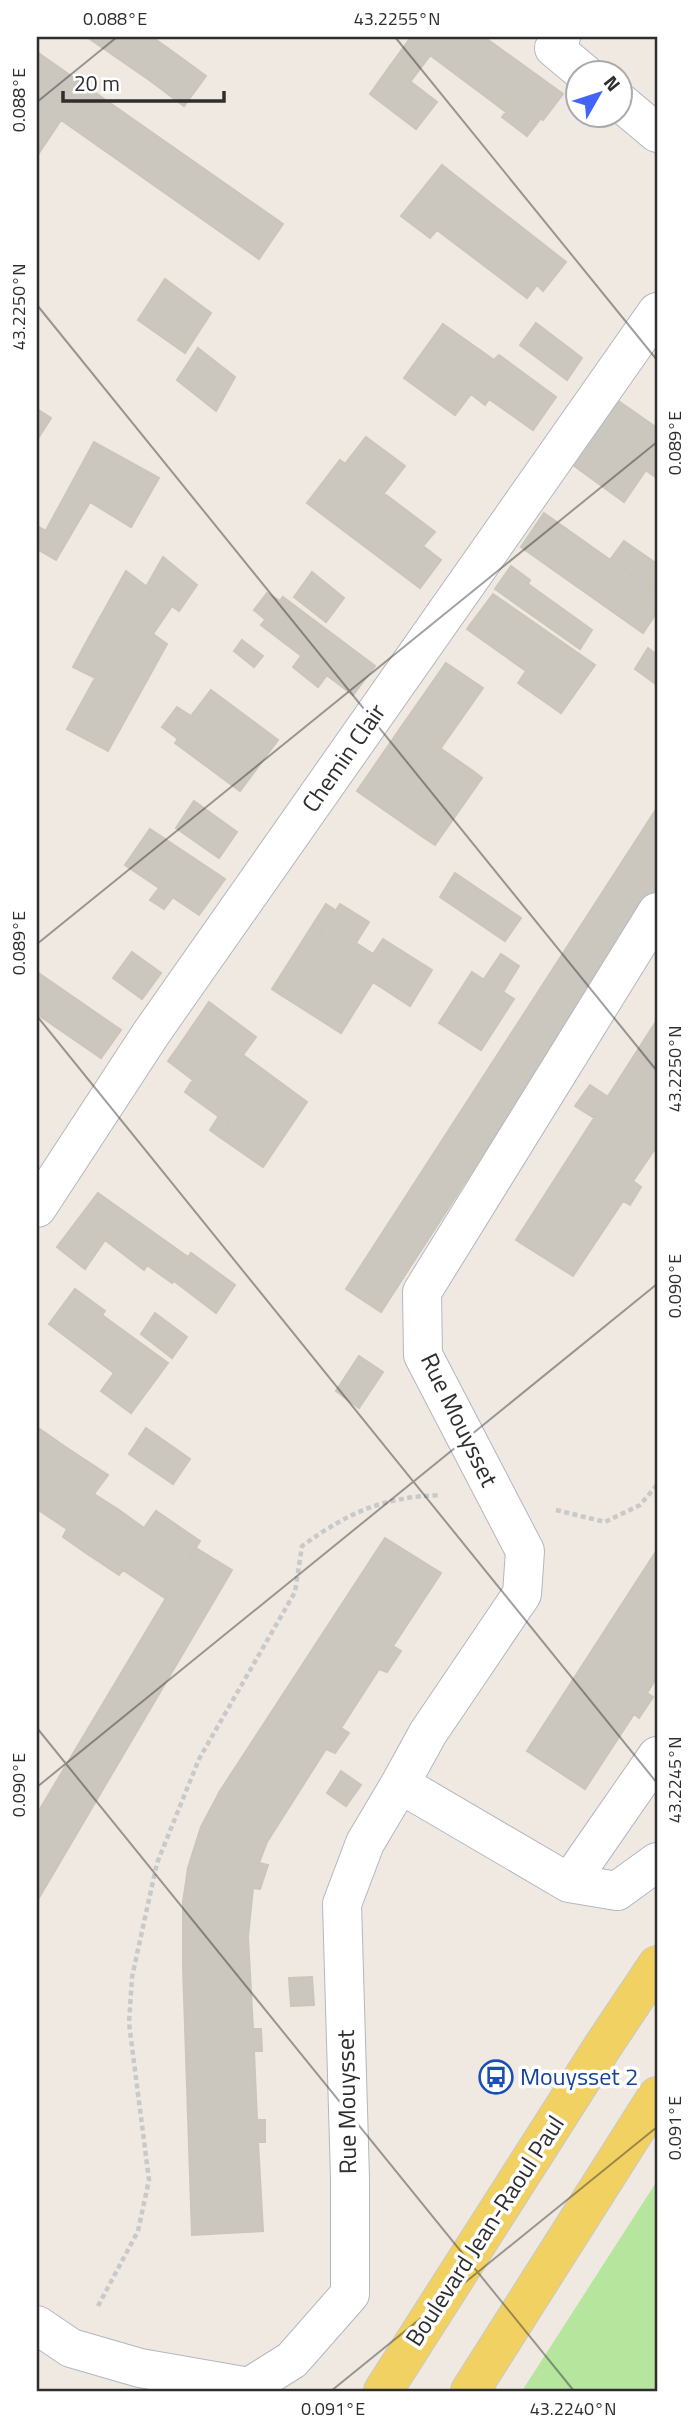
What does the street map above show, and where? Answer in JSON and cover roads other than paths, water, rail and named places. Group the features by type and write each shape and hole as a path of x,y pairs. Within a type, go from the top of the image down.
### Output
{"main road":[{"name":"Boulevard Jean-Raoul Paul","path":"383,2391 657,1965"},
{"path":"470,2391 657,2096"}],"street":[{"path":"551,40 571,60"},
{"path":"634,113 657,133"},
{"name":"Chemin Clair","path":"37,1208 160,1021 657,312"},
{"name":"Rue Mouysset","path":"250,2389 292,2360 350,2294 342,1904 365,1843 428,1733 522,1594 525,1551 422,1355 422,1292 657,912"},
{"path":"569,1883 657,1756"},
{"path":"400,1784 569,1883 617,1891 657,1862"},
{"path":"37,2325 71,2348 140,2368 250,2389"}],"place":[{"name":"Mouysset 2","path":"496,2077"}]}
